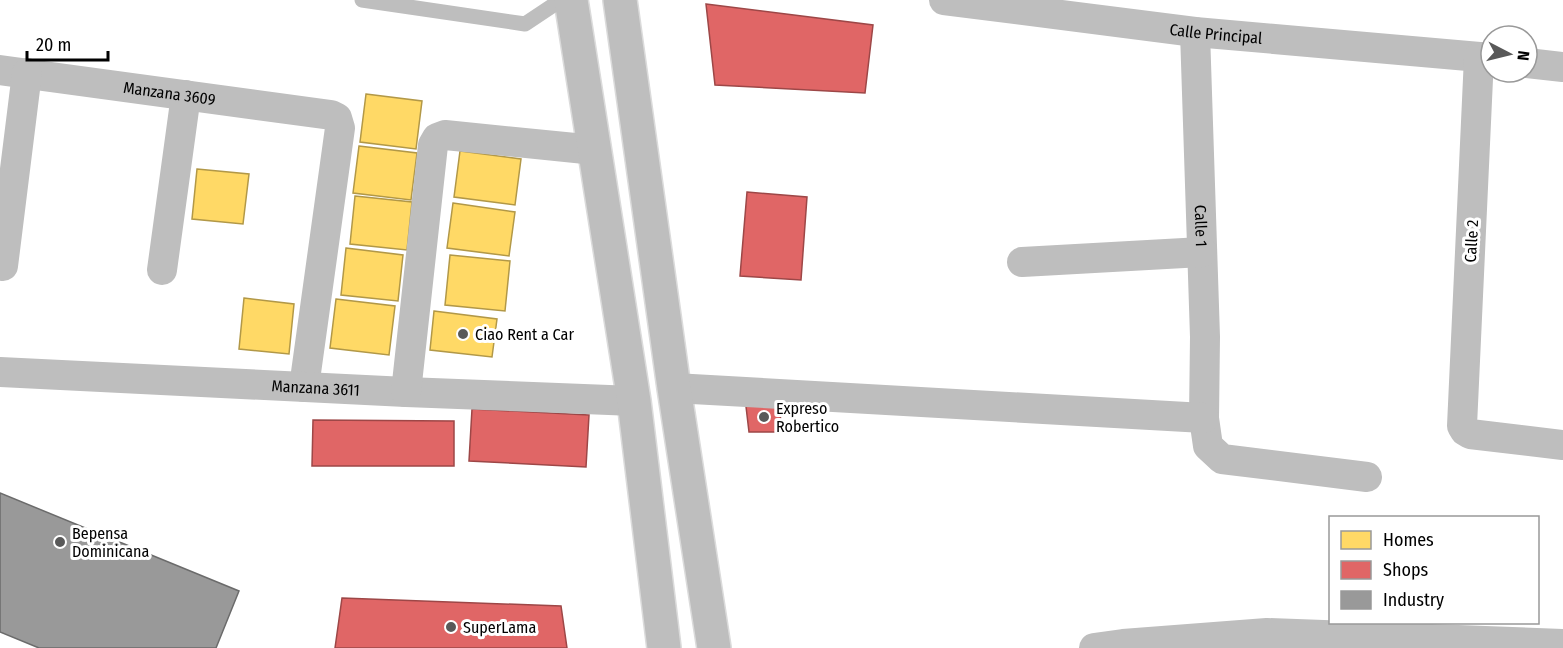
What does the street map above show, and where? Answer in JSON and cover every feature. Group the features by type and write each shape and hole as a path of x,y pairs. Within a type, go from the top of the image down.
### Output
{"main road":[{"path":"571,0 633,401 664,648"},
{"path":"620,0 674,388 714,648"}],"street":[{"name":"Calle Principal","path":"944,0 1195,32 1479,57"},
{"name":"Calle 1","path":"1195,32 1205,337 1204,418 1208,446 1222,459 1367,477"},
{"path":"1539,64 1563,67"},
{"path":"3,266 13,71"},
{"name":"Manzana 3609","path":"13,71 331,115 338,118 340,128 304,387"},
{"name":"Calle 2","path":"1483,84 1462,426 1470,434 1563,445"},
{"path":"162,270 186,95"},
{"path":"406,392 433,145 437,138 445,135 595,150"},
{"path":"1022,262 1202,252"},
{"name":"Manzana 3611","path":"0,372 633,401"},
{"path":"674,388 1204,418"},
{"path":"1094,648 1267,633 1563,644"}],"lane":[{"path":"362,0 525,24 561,0"}],"building: Homes":[{"path":"366,94 422,101 416,149 360,142"},
{"path":"359,146 417,153 411,200 353,193"},
{"path":"460,151 521,159 515,205 454,197"},
{"path":"197,169 249,174 243,224 192,219"},
{"path":"355,196 412,202 407,250 350,244"},
{"path":"453,203 515,212 509,256 447,248"},
{"path":"346,248 403,255 398,301 341,295"},
{"path":"450,255 510,261 505,311 445,305"},
{"path":"244,298 294,304 289,354 239,349"},
{"path":"336,299 395,306 389,355 330,348"},
{"name":"Ciao Rent a Car","path":"434,311 497,319 492,357 430,350"}],"building: Shops":[{"path":"706,4 873,25 865,93 715,85"},
{"path":"747,192 807,197 801,280 740,276"},
{"name":"Expreso Robertico","path":"745,398 781,402 780,432 749,432"},
{"path":"472,409 589,415 586,467 469,461"},
{"path":"313,420 454,421 454,466 312,466"},
{"name":"SuperLama","path":"342,598 561,606 567,648 335,648"}],"building: Industry":[{"name":"Bepensa Dominicana","path":"0,493 239,591 216,648 39,648 0,632"}],"place":[{"name":"Ciao Rent a Car","path":"463,334"},
{"name":"Expreso Robertico","path":"764,417"},
{"name":"Bepensa Dominicana","path":"60,542"},
{"name":"SuperLama","path":"451,627"}]}
